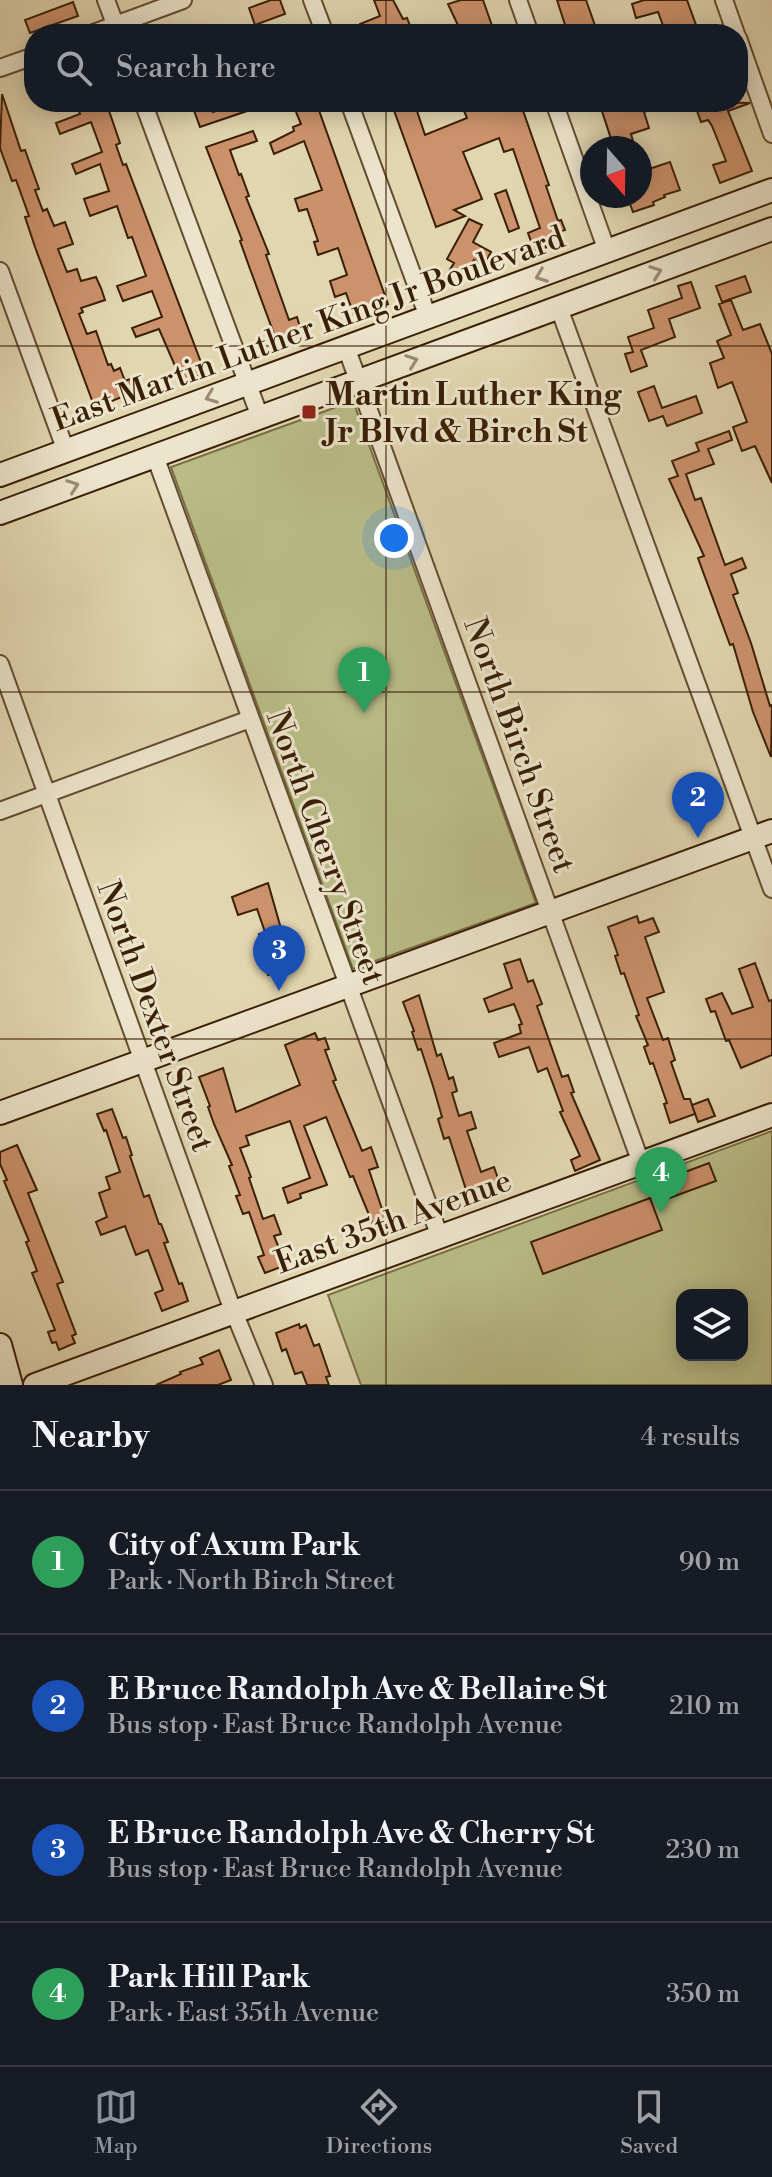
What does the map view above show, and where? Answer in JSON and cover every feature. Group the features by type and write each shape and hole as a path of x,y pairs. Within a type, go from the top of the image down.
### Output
{"main road":[{"name":"East Martin Luther King Jr Boulevard","path":"0,475 64,444 247,384 772,190"},
{"name":"East Martin Luther King Jr Boulevard","path":"0,513 158,465 260,417 771,231"},
{"path":"0,1113 763,834"},
{"name":"East 35th Avenue","path":"35,1385 772,1115"},
{"path":"0,1345 11,1385"}],"street":[{"path":"106,0 115,24"},
{"path":"130,24 183,0"},
{"path":"312,0 321,24"},
{"path":"518,0 526,24"},
{"path":"724,0 733,24"},
{"path":"0,68 24,60"},
{"path":"748,67 772,134"},
{"path":"147,112 260,417"},
{"path":"353,112 428,317"},
{"path":"558,112 607,251"},
{"path":"0,271 64,444"},
{"path":"559,308 763,834 772,889"},
{"name":"North Birch Street","path":"346,347 641,1163"},
{"name":"North Cherry Street","path":"158,465 440,1237"},
{"name":"North Dexter Street","path":"0,664 234,1313 264,1385"},
{"path":"0,811 250,719"}],"green space":[{"path":"353,401 536,903 353,969 171,467"},
{"path":"772,1131 772,1385 361,1385 328,1295"}],"building":[{"path":"280,0 285,14 255,24 249,8"},
{"path":"374,0 393,0 409,24 360,24 380,16"},
{"path":"461,0 483,0 491,24 457,24 448,4"},
{"path":"557,0 586,0 594,24 565,24"},
{"path":"644,0 687,0 696,24 662,24 658,12 636,18 632,4"},
{"path":"73,2 78,16 55,24 27,24 25,20"},
{"path":"2,94 21,151 25,150 39,189 35,190 43,211 47,209 54,226 65,222 73,244 58,249 67,272 77,269 81,281 96,277 101,288 105,300 81,308 83,312 79,314 87,334 96,331 108,365 111,364 114,371 120,368 125,381 130,379 135,392 96,411 35,247 25,217 29,216 16,180 12,181 0,148"},
{"path":"109,112 120,143 116,145 123,165 126,164 205,373 182,382 159,329 136,337 132,328 162,317 152,291 123,301 117,286 146,276 117,206 90,216 84,199 109,191 100,164 76,174 72,164 102,152 91,122 60,134 56,123 80,114"},
{"path":"195,112 244,112 200,127"},
{"path":"296,112 320,112 388,304 354,315 346,293 335,297 330,281 347,275 338,248 318,255 314,242 318,241 307,209 299,211 295,199 322,190 304,141 274,154 270,143 301,124"},
{"path":"395,112 417,112 425,135 467,118 464,112 523,112 558,221 561,220 565,230 551,235 553,240 545,243 547,247 535,252 528,233 540,228 513,149 504,152 499,138 463,152 482,199 454,210 465,216 436,227"},
{"path":"602,112 644,112 649,128 610,136"},
{"path":"697,112 728,112 752,171 720,183 713,165 726,161 712,126 708,120 701,122"},
{"path":"253,131 257,141 230,150 249,196 246,197 269,254 266,255 289,320 297,317 302,334 277,342 206,147"},
{"path":"670,162 680,190 664,195 652,206 652,168"},
{"path":"506,190 519,228 509,232 495,194"},
{"path":"469,219 482,225 473,242 491,252 484,266 474,260 464,279 449,271 454,263 447,259"},
{"path":"745,276 751,292 722,302 716,286"},
{"path":"691,282 700,308 669,319 675,337 641,350 647,366 631,372 625,354 633,352 628,337 654,328 648,310 682,298 678,286"},
{"path":"731,300 743,330 760,324 772,354 772,483 755,446 742,451 733,427 747,422 732,382 718,388 710,363 724,358 717,341 731,335 719,304"},
{"path":"654,386 662,408 696,396 702,413 667,426 663,416 649,421 638,392"},
{"path":"729,431 732,440 708,449 714,464 686,474 695,500 701,498 725,565 742,558 746,568 731,574 738,593 733,595 772,705 771,757 753,712 733,644 730,645 698,558 704,556 669,479 678,476 672,461 699,451 696,443"},
{"path":"268,883 292,967 268,975 262,958 267,956 259,934 265,932 257,909 238,915 232,897"},
{"path":"637,916 639,923 653,918 659,932 645,937 664,992 647,998 663,1040 668,1038 675,1060 671,1062 684,1099 690,1099 695,1114 670,1123 664,1104 667,1103 644,1047 648,1045 636,1016 639,1015 624,973 621,974 608,927"},
{"path":"520,959 528,982 533,980 542,1004 537,1006 562,1077 568,1075 574,1092 571,1093 600,1160 575,1171 571,1160 580,1156 560,1112 563,1111 547,1068 538,1072 529,1047 499,1057 494,1043 521,1033 519,1025 522,1024 514,1004 489,1012 484,999 512,988 504,964"},
{"path":"755,963 769,1001 772,1000 772,1055 741,1068 729,1040 726,1041 715,1011 711,1012 706,999 722,993 732,1014 753,1007 739,969"},
{"path":"419,995 437,1056 441,1054 449,1079 453,1077 457,1091 452,1093 459,1116 471,1112 476,1128 467,1131 481,1172 494,1167 501,1187 469,1199 449,1137 444,1139 438,1119 442,1117 433,1086 403,1002"},
{"path":"315,1033 318,1040 325,1038 329,1049 325,1050 336,1080 333,1081 362,1151 371,1147 378,1167 369,1170 382,1209 385,1208 392,1226 376,1232 326,1117 304,1126 327,1185 300,1194 301,1198 288,1203 283,1188 310,1178 290,1121 246,1136 249,1145 240,1148 249,1178 263,1219 274,1215 281,1234 274,1236 286,1265 265,1273 258,1257 264,1255 249,1212 243,1214 236,1196 240,1195 229,1166 232,1165 214,1124 199,1077 223,1068 236,1112 300,1085 285,1045"},
{"path":"708,1099 715,1116 698,1122 692,1105"},
{"path":"112,1109 123,1138 126,1137 144,1197 149,1195 161,1224 168,1242 164,1243 188,1301 162,1311 155,1293 163,1290 148,1250 136,1255 125,1226 101,1235 96,1222 107,1217 99,1193 110,1189 106,1177 120,1172 106,1130 97,1114"},
{"path":"17,1145 37,1190 28,1193 63,1282 57,1284 76,1334 72,1336 75,1343 59,1350 48,1332 55,1330 32,1273 37,1271 26,1242 29,1241 0,1164 0,1152"},
{"path":"709,1163 716,1181 664,1200 658,1182"},
{"path":"650,1198 662,1230 543,1274 531,1242"},
{"path":"299,1324 300,1328 306,1325 314,1346 319,1344 330,1376 326,1377 329,1385 307,1385 302,1372 295,1374 286,1349 282,1351 276,1333"},
{"path":"219,1350 231,1380 218,1385 156,1385 203,1364 200,1358"}],"place":[{"name":"Martin Luther King Jr Blvd & Birch St","path":"309,412"},
{"name":"City of Axum Park","path":"364,713"},
{"name":"E Bruce Randolph Ave & Bellaire St","path":"698,838"},
{"name":"E Bruce Randolph Ave & Cherry St","path":"279,991"},
{"name":"Park Hill Park","path":"661,1213"}]}
